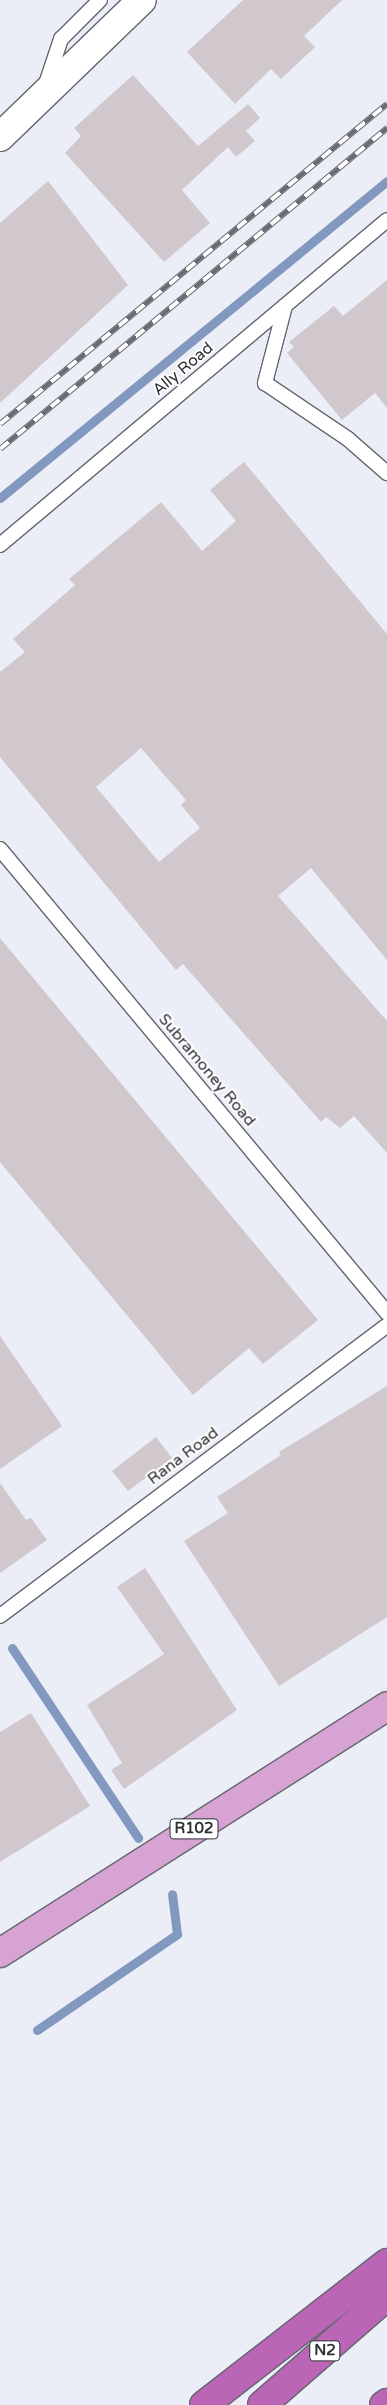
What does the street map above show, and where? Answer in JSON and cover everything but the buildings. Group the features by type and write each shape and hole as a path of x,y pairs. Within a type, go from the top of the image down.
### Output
{"highway":[{"path":"204,2405 387,2263"},
{"name":"N2","path":"262,2405 387,2296"}],"main road":[{"name":"R102","path":"0,1953 387,1706"}],"street":[{"path":"0,137 142,0"}],"lane":[{"path":"43,95 61,39 100,0"},
{"name":"Ally Road","path":"0,545 387,220"},
{"path":"285,306 264,383 336,430 387,473"},
{"name":"Subramoney Road","path":"0,849 387,1313"},
{"name":"Rana Road","path":"0,1616 387,1325"}],"waterway":[{"path":"0,498 387,181"},
{"path":"12,1648 138,1838"},
{"path":"37,2030 177,1934 172,1894"}],"railway":[{"path":"0,424 387,104"},
{"path":"0,449 387,128"}]}
